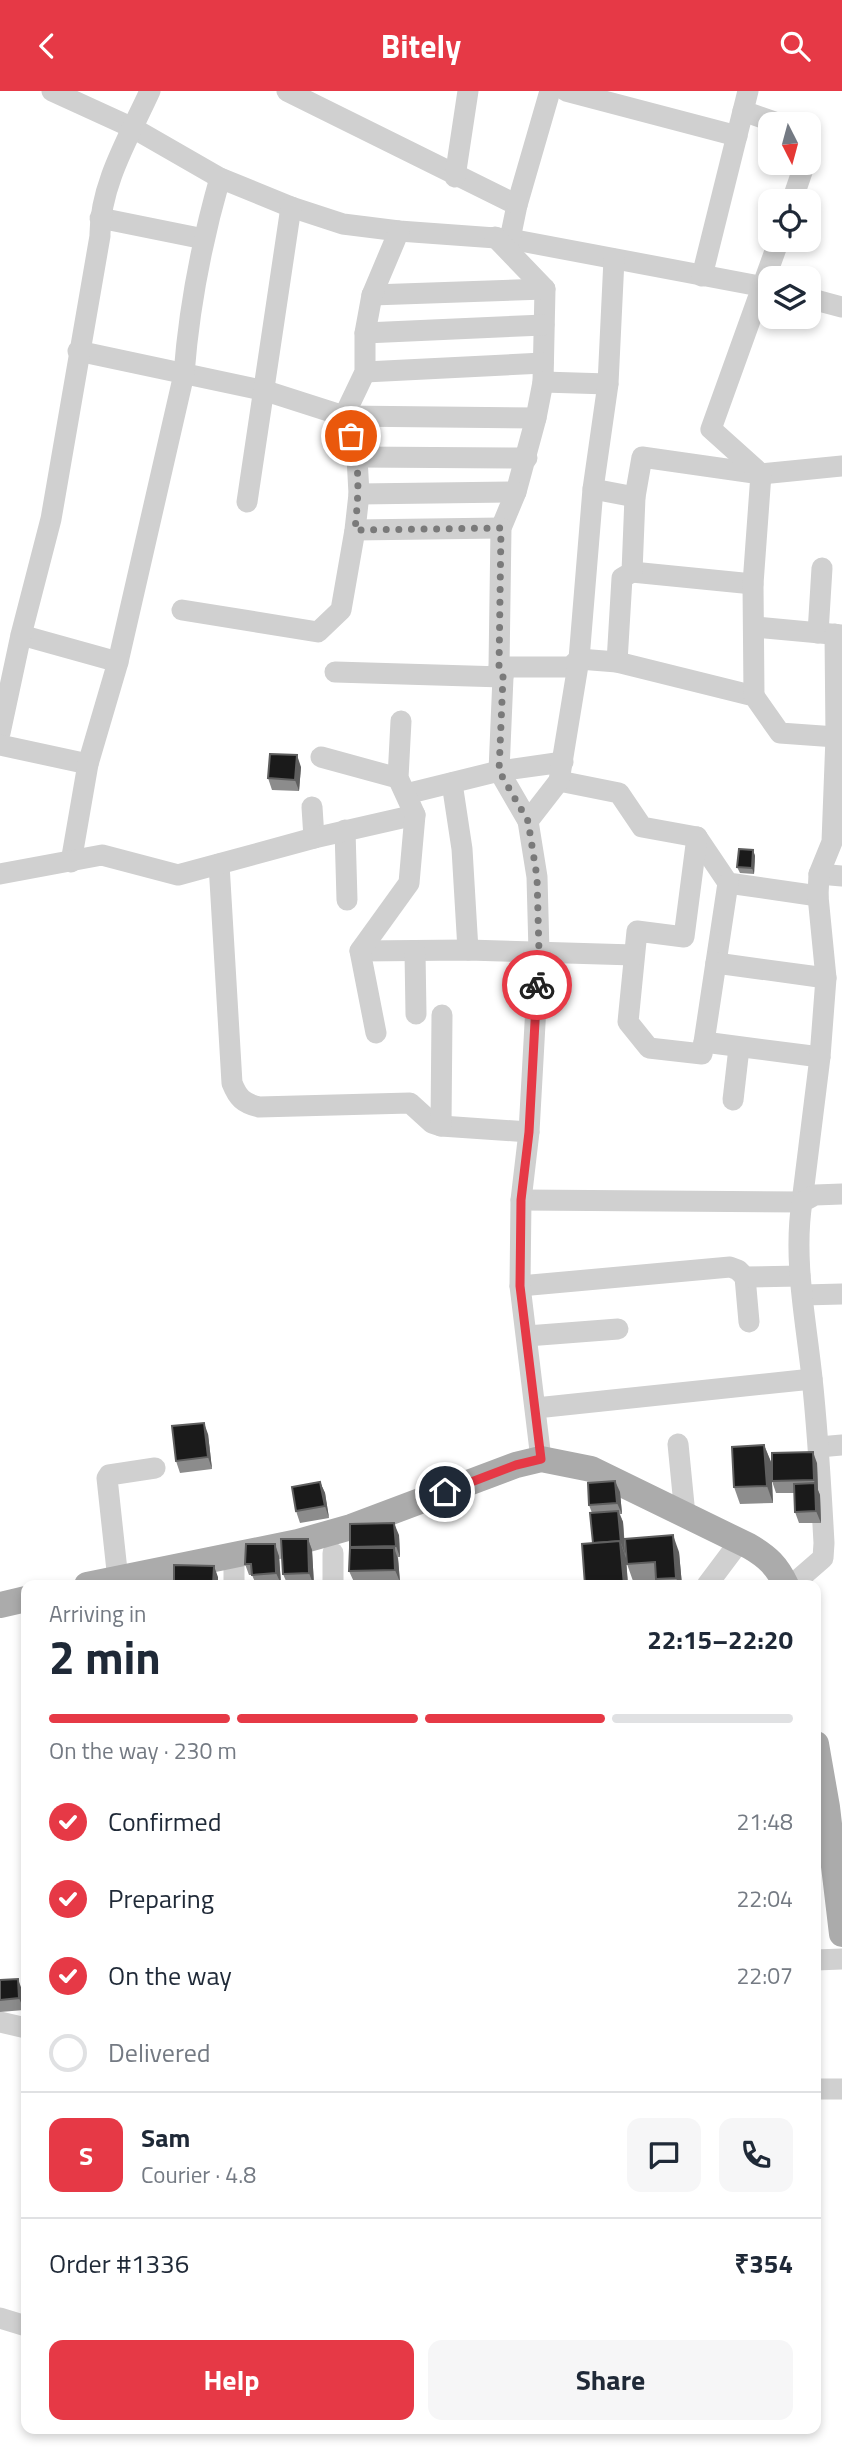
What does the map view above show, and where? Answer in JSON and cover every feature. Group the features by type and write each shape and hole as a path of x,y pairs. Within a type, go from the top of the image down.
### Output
{"main road":[{"path":"118,1580 167,1577 234,1555 298,1542 351,1527 516,1465 541,1459 591,1469 740,1541 767,1556 778,1568 784,1580"},
{"path":"0,1605 21,1600"},
{"path":"821,1773 842,1934"}],"street":[{"path":"0,733 21,635 51,519 100,236 100,218 115,170 150,91"},
{"path":"287,91 455,177 517,205"},
{"path":"455,177 468,91"},
{"path":"503,238 517,205 550,91"},
{"path":"566,91 737,136"},
{"path":"57,93 133,128 220,178 343,224 503,238 758,286"},
{"path":"702,276 746,101 762,112"},
{"path":"71,862 88,764 118,662 184,375 186,347 204,240 220,178"},
{"path":"247,502 292,207"},
{"path":"100,218 204,240"},
{"path":"182,610 318,632 341,610 359,494 357,457 344,416 365,372 365,333 372,295 399,231"},
{"path":"503,238 545,289 543,372 536,418 527,458 501,528 499,771 528,821 537,877 539,952 529,1132 521,1200 520,1286 541,1459"},
{"path":"528,821 561,771 579,659 593,489 608,384 614,259"},
{"path":"372,295 545,289"},
{"path":"821,301 842,307"},
{"path":"758,307 710,429 761,474"},
{"path":"365,333 544,325"},
{"path":"78,351 266,391 344,416 536,418"},
{"path":"365,372 543,372 608,384"},
{"path":"357,457 527,458"},
{"path":"632,572 635,497 642,457 761,474 842,466"},
{"path":"761,474 753,584 754,696 780,733 836,737"},
{"path":"593,489 635,497"},
{"path":"359,494 516,492"},
{"path":"355,530 501,528"},
{"path":"801,1580 832,1562 824,1543 819,1447 802,1285 800,1229 802,1202 828,1049 818,874 837,842 832,634 822,568"},
{"path":"617,662 622,578 632,572 753,584"},
{"path":"755,627 832,634"},
{"path":"21,635 118,662"},
{"path":"335,672 501,672 570,667 579,659 617,662 754,696"},
{"path":"376,1033 360,951 408,883 415,815 402,786 401,721"},
{"path":"0,745 88,764"},
{"path":"321,757 402,786 452,783 499,771 561,771 619,793 642,827 697,837 728,883 702,1054 649,1048 628,1022 637,931 684,937 697,837"},
{"path":"452,783 462,849 468,950"},
{"path":"312,807 314,838"},
{"path":"0,874 102,855 178,875 314,838 415,815"},
{"path":"345,831 347,899"},
{"path":"219,864 232,1083 237,1095 246,1104 259,1107 410,1103 432,1123 441,1126 529,1132"},
{"path":"818,874 842,876"},
{"path":"728,883 818,897"},
{"path":"360,951 468,950 634,955"},
{"path":"415,952 416,1014"},
{"path":"716,963 826,978"},
{"path":"441,1126 442,1015"},
{"path":"704,1042 739,1048 828,1049"},
{"path":"733,1100 739,1048"},
{"path":"521,1200 802,1202 815,1195 842,1194"},
{"path":"520,1286 730,1267 745,1276 842,1294"},
{"path":"745,1276 749,1322"},
{"path":"527,1336 618,1329"},
{"path":"536,1408 812,1379"},
{"path":"678,1444 685,1515"},
{"path":"819,1447 842,1445"},
{"path":"118,1580 107,1478 109,1475 155,1468"},
{"path":"711,1580 740,1541"},
{"path":"333,1553 333,1580"},
{"path":"234,1555 234,1580"},
{"path":"821,1960 842,1959"},
{"path":"0,2022 21,2027"},
{"path":"821,2089 842,2089"},
{"path":"0,2318 21,2324"}],"building":[{"path":"270,754 297,755 295,780 268,778"},
{"path":"739,849 753,850 752,868 737,867"},
{"path":"204,1423 208,1457 176,1461 172,1426"},
{"path":"764,1445 767,1486 734,1487 732,1447"},
{"path":"813,1452 814,1480 772,1481 772,1453"},
{"path":"615,1481 617,1503 589,1505 588,1483"},
{"path":"320,1482 325,1506 296,1511 292,1487"},
{"path":"815,1483 816,1511 795,1512 794,1484"},
{"path":"618,1511 621,1543 593,1543 590,1513"},
{"path":"394,1523 396,1546 350,1547 350,1524"},
{"path":"673,1535 676,1578 656,1579 655,1562 627,1564 625,1539"},
{"path":"281,1539 308,1539 309,1573 283,1574"},
{"path":"620,1541 624,1580 585,1580 582,1544"},
{"path":"246,1544 275,1544 276,1573 252,1575 251,1564 245,1564"},
{"path":"350,1548 394,1548 395,1570 349,1571"},
{"path":"174,1565 214,1566 213,1580 174,1580"},
{"path":"18,1979 19,1998 0,2000 0,1980"}],"way so far":[{"path":"351,436 357,457 359,494 355,530 501,528 499,667 503,677 499,771 528,821 537,877 537,985"}],"route":[{"path":"445,1492 516,1465 541,1459 520,1286 521,1200 529,1132 537,985"}]}
